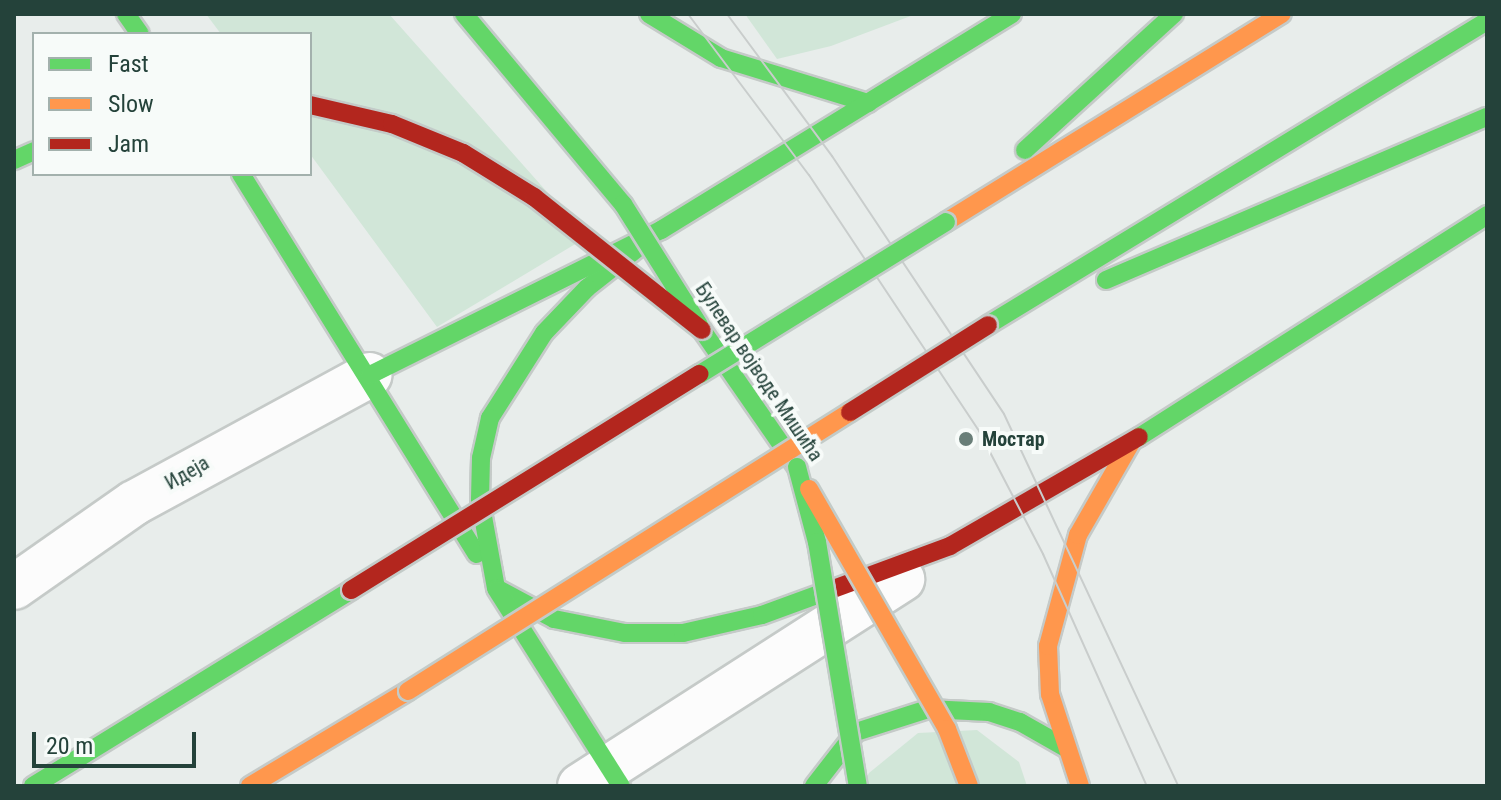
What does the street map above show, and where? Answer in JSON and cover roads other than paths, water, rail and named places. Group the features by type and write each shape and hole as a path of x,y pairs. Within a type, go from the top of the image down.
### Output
{"main road":[{"path":"126,14 139,32"},
{"name":"Булевар војводе Мишића","path":"464,14 623,204 702,330 797,467 947,729 969,786"},
{"path":"649,14 721,58 868,103"},
{"path":"370,375 661,230 1012,14"},
{"path":"946,222 1174,14"},
{"path":"33,786 1282,14"},
{"path":"250,786 988,325 1487,21"},
{"path":"312,105 392,124 463,153 534,197 702,330"},
{"path":"988,325 1090,287 1487,117"},
{"path":"242,176 370,375 496,588 604,780"},
{"path":"496,588 554,619 625,633 683,633 762,615 950,546 1132,441 1487,215"},
{"path":"496,588 480,500 481,458 490,418 544,333 587,288 661,230"},
{"path":"1391,277 1460,259"},
{"path":"1080,786 1050,694 1048,646 1055,607 1078,535 1132,441"},
{"path":"797,467 817,542 858,786"},
{"path":"814,786 856,732 928,709 989,712 1020,722 1066,748"}],"street":[{"name":"Идеја","path":"14,587 134,503 370,375"},
{"path":"604,780 826,633 950,546"}],"tram line":[{"path":"688,14 809,175 979,431 1043,554 1147,786"},
{"path":"727,14 832,156 1004,414 1178,786"}],"place":[{"name":"Мостар","path":"966,439"}]}
